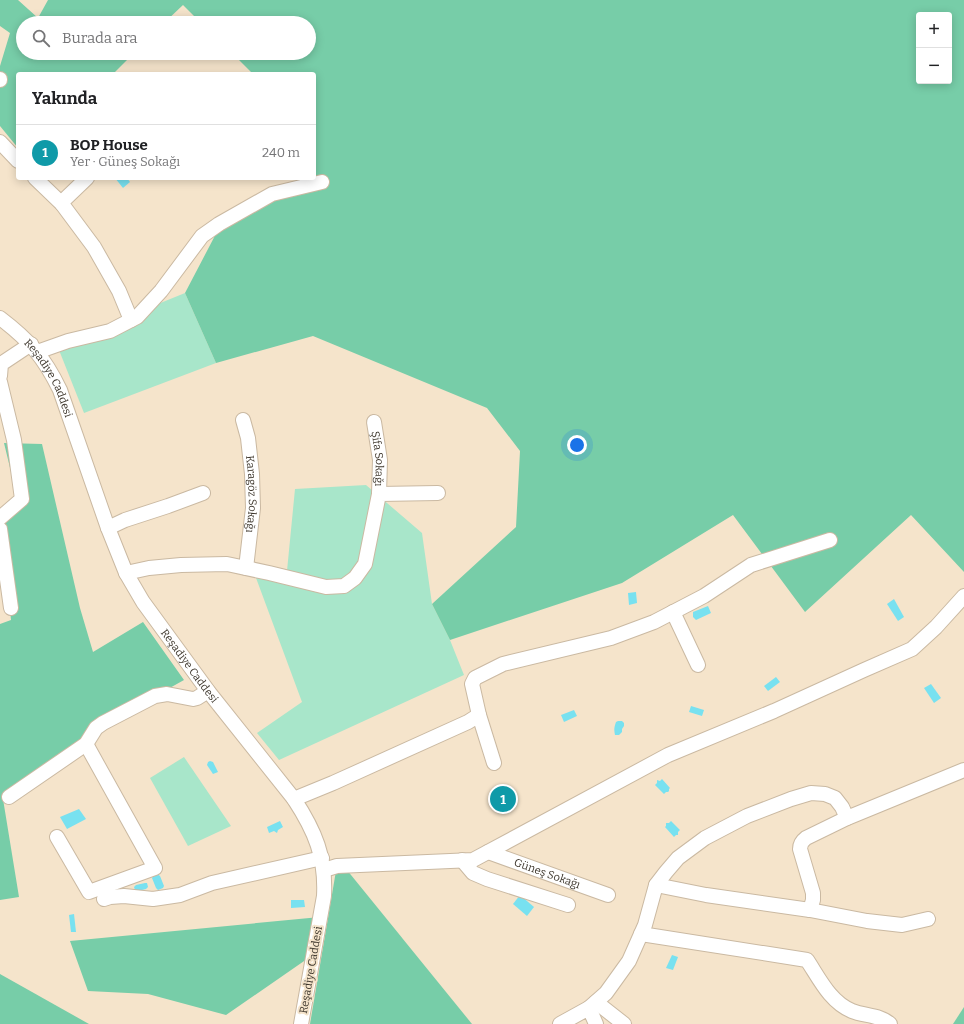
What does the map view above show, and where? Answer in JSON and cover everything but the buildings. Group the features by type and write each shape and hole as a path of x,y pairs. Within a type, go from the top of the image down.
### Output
{"street":[{"path":"0,142 16,159"},
{"path":"37,180 62,204 94,247 119,290 131,320"},
{"path":"62,204 63,201 85,180"},
{"path":"0,376 1,364 34,348 110,331 137,317 161,291 202,236 219,224 272,194 322,182"},
{"name":"Reşadiye Caddesi","path":"0,318 34,348 50,369 60,390 108,528 126,573 143,602 208,691 294,799 312,830 319,847 325,883 301,1024"},
{"path":"0,382 14,440 22,499 0,518"},
{"name":"Karagöz Sokağı","path":"243,420 248,438 252,474 253,508 246,568"},
{"name":"Şifa Sokağı","path":"126,573 149,568 182,565 227,564 326,587 344,586 356,578 365,564 379,494 380,460 374,422"},
{"path":"108,528 124,520 203,493"},
{"path":"379,494 438,493"},
{"path":"0,529 11,608"},
{"path":"494,763 479,716 472,684 475,678 479,675 503,664 611,638 654,622 704,596 750,565 830,540"},
{"path":"104,899 124,896 153,899 180,895 212,883 323,864 337,866 473,860 668,755 774,711 912,649 936,627 964,596"},
{"path":"673,612 698,665"},
{"path":"9,796 86,744 96,728 103,722 155,696 167,694 192,699 197,698 208,691"},
{"path":"294,799 333,783 479,716"},
{"path":"57,837 88,892 155,868 86,744"},
{"path":"810,910 813,900 813,893 800,849 803,840 847,818 964,770"},
{"path":"560,1024 593,1005 606,993 629,961 645,925 656,885 678,858 705,838 747,816 811,793 825,794 835,798 842,807 847,818"},
{"name":"Güneş Sokağı","path":"488,852 608,894"},
{"path":"462,860 473,873 487,879 568,905"},
{"path":"656,885 706,895 810,910 867,922 902,925 928,919"},
{"path":"641,934 807,960 832,997 843,1006 853,1012 886,1020 890,1024"},
{"path":"593,1005 596,1024"},
{"path":"593,1005 624,1024"}],"green space":[{"path":"0,0 18,0 36,16 16,16 16,60 127,60 115,72 16,72 16,146 0,126 0,66 10,33 0,26"},
{"path":"48,0 964,0 964,572 911,515 805,612 733,515 622,583 450,640 432,604 516,527 520,451 487,408 313,336 216,363 185,293 219,228 301,180 316,180 316,72 251,72 239,60 316,60 316,16 194,16 183,5 171,16 39,16"},
{"path":"185,293 216,363 84,413 57,345"},
{"path":"4,443 42,444 80,608 93,652 143,622 184,680 89,733 3,799 19,897 0,900 0,624 11,620 1,524 20,509"},
{"path":"366,485 422,533 432,604 450,640 464,675 279,760 257,733 302,702 252,567 287,571 295,489"},
{"path":"184,757 231,826 188,846 150,778"},
{"path":"338,859 472,1024 310,1024"},
{"path":"320,917 307,959 226,1015 148,994 88,991 70,941"},
{"path":"0,974 89,1024 0,1024"},
{"path":"964,1007 964,1024 953,1024"}],"water":[{"path":"117,180 128,180 130,182 123,188"},
{"path":"636,592 637,603 629,605 628,593"},
{"path":"894,599 904,617 898,621 887,604"},
{"path":"708,606 711,613 696,620 693,617 693,612"},
{"path":"776,677 780,682 768,691 764,686"},
{"path":"931,684 941,698 934,703 924,688"},
{"path":"691,706 704,710 702,716 689,712"},
{"path":"574,710 577,716 564,722 561,715"},
{"path":"622,721 624,726 619,735 615,735 614,730 616,722"},
{"path":"210,761 213,762 218,772 213,774 207,765"},
{"path":"662,779 670,788 668,792 664,794 655,785 657,780 660,781"},
{"path":"79,809 86,819 67,829 60,817"},
{"path":"280,821 283,827 278,830 277,833 274,831 269,833 267,827"},
{"path":"671,821 680,830 678,835 674,837 665,827 666,823"},
{"path":"157,874 160,876 164,886 158,890 152,878"},
{"path":"147,883 148,887 146,889 138,891 135,890 134,887 136,885"},
{"path":"520,895 534,907 527,916 513,904"},
{"path":"291,900 304,900 305,907 291,908"},
{"path":"74,914 76,932 71,932 69,915"},
{"path":"672,955 678,957 673,970 666,968"}],"place":[{"name":"BOP House","path":"503,799"}]}
